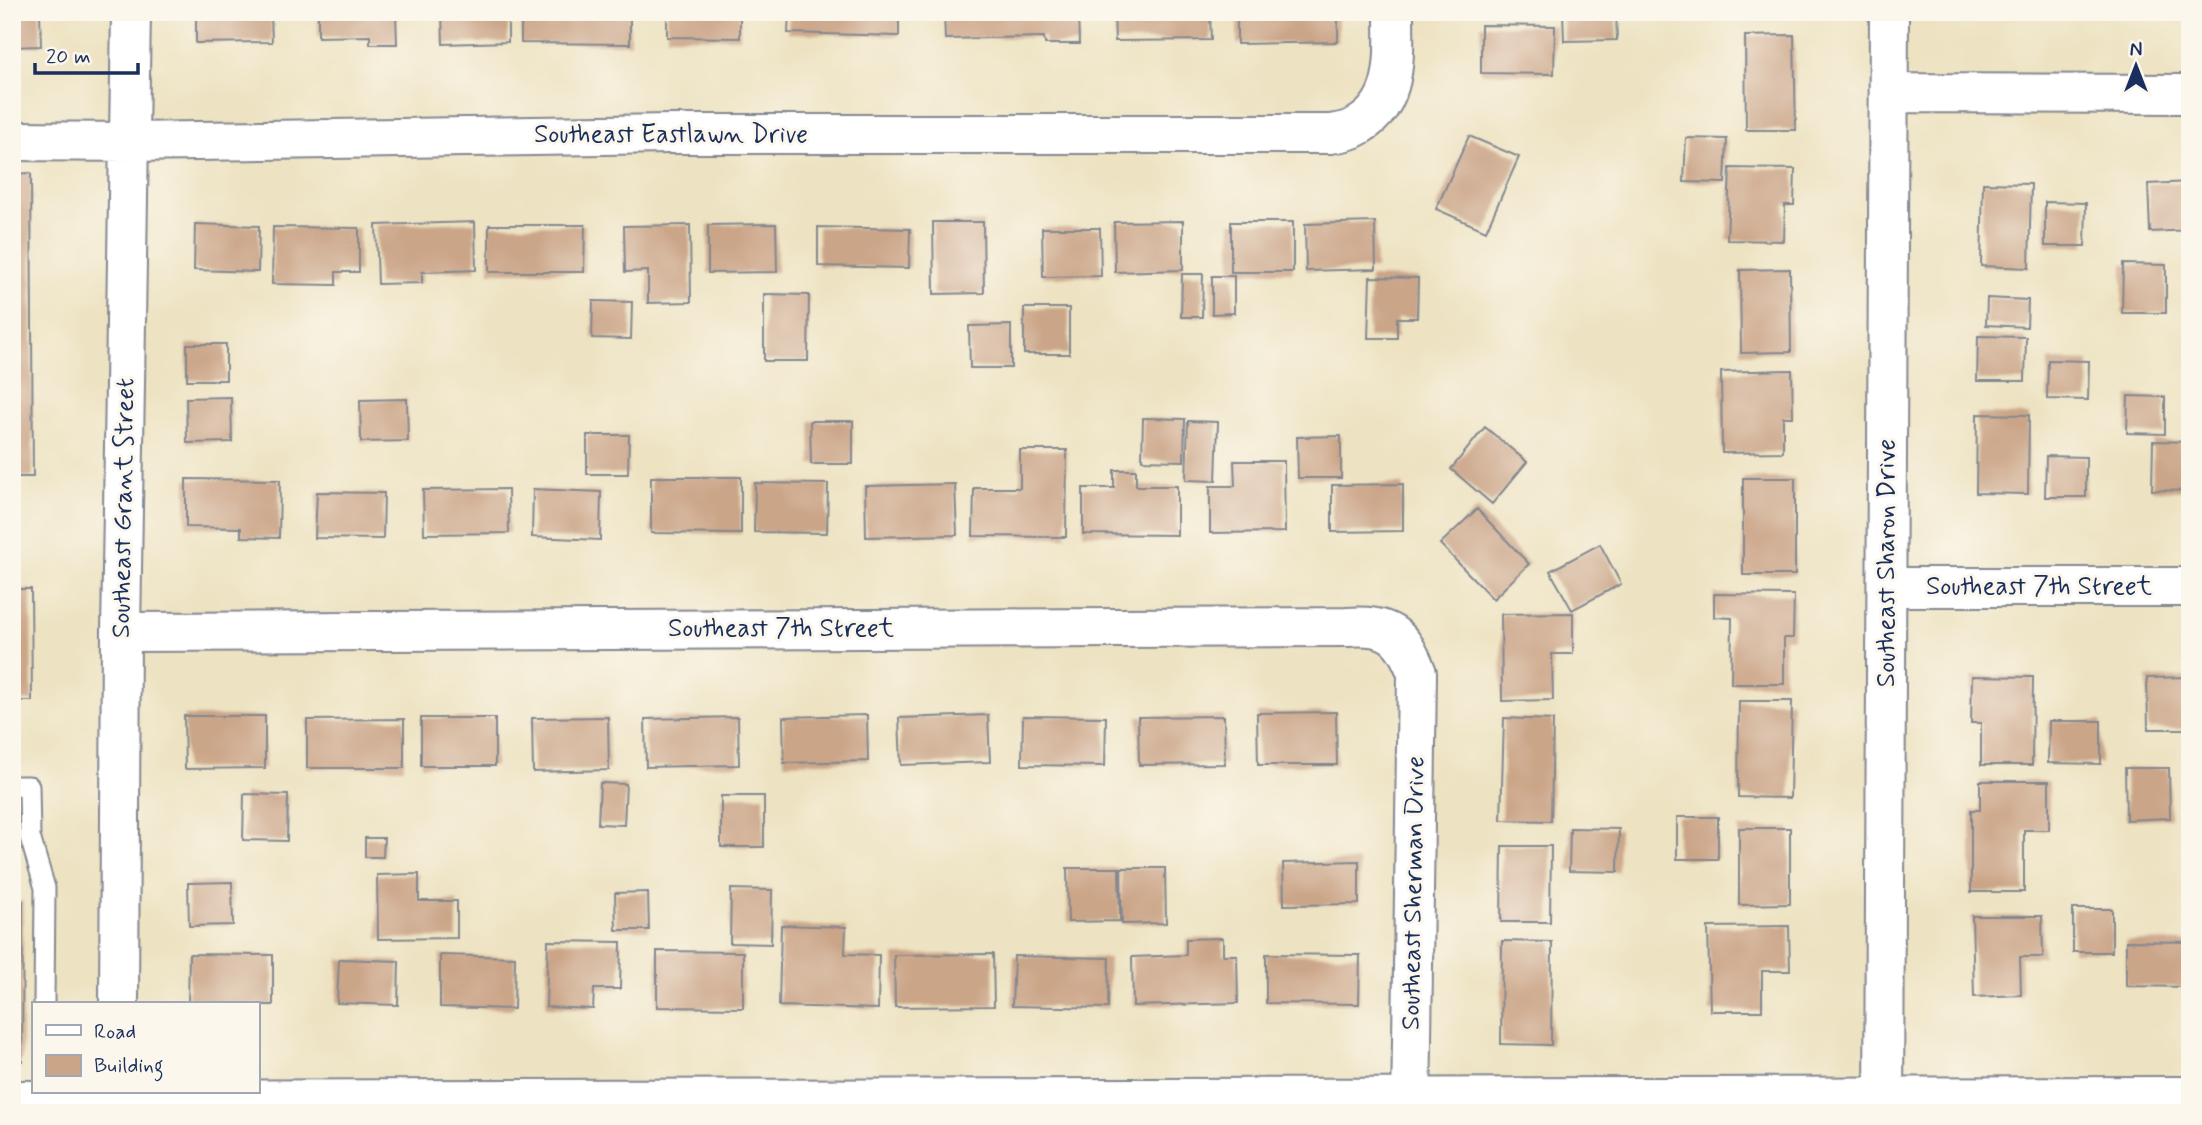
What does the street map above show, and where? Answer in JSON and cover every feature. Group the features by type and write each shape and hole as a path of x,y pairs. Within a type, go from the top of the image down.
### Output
{"street":[{"name":"Southeast Grant Street","path":"119,1002 121,632 131,12"},
{"name":"Southeast Eastlawn Drive","path":"12,141 130,142 671,134 1330,134 1352,129 1376,112 1391,86 1394,12"},
{"name":"Southeast Sharon Drive","path":"1884,1104 1889,12"},
{"path":"1889,93 2190,94"},
{"name":"Southeast 7th Street","path":"1888,587 2190,587"},
{"name":"Southeast 7th Street","path":"121,632 1370,625 1391,633 1408,649 1417,673"},
{"name":"Southeast Sherman Drive","path":"1411,1105 1417,673"},
{"path":"33,1097 119,1095 202,1106 501,1106 1884,1104 2190,1096"}],"lane":[{"path":"12,786 29,786 30,837 45,888 44,1002"}],"building":[{"path":"12,12 40,12 41,46 12,47"},
{"path":"196,12 271,12 272,42 196,43"},
{"path":"318,12 396,12 397,44 370,44 370,36 318,37"},
{"path":"442,12 508,12 508,42 443,44"},
{"path":"521,12 630,12 630,44 521,43"},
{"path":"667,12 740,12 740,38 667,37"},
{"path":"789,12 899,12 899,36 788,33"},
{"path":"944,12 1078,12 1079,44 1045,44 1044,37 945,39"},
{"path":"1114,12 1210,12 1211,40 1115,41"},
{"path":"1237,12 1338,12 1338,42 1237,44"},
{"path":"1563,12 1616,12 1617,40 1564,41"},
{"path":"1726,12 1781,12 1781,18 1726,17"},
{"path":"1481,25 1555,26 1554,74 1481,73"},
{"path":"1794,35 1796,130 1746,130 1745,36"},
{"path":"1469,136 1519,157 1486,231 1436,209"},
{"path":"1686,138 1727,139 1725,183 1684,182"},
{"path":"1730,168 1795,169 1794,205 1785,205 1784,241 1727,240"},
{"path":"31,173 33,477 12,477 12,174"},
{"path":"2190,182 2190,230 2150,232 2148,184"},
{"path":"1983,183 2031,184 2029,268 1981,266"},
{"path":"2045,202 2086,203 2085,246 2045,246"},
{"path":"1183,221 1183,270 1115,272 1114,222"},
{"path":"475,222 476,270 422,272 422,283 378,284 376,225"},
{"path":"933,222 983,222 984,293 934,294"},
{"path":"1231,222 1293,222 1293,272 1231,272"},
{"path":"1375,222 1376,269 1306,271 1305,224"},
{"path":"195,224 259,226 258,272 194,270"},
{"path":"776,224 777,272 708,273 708,225"},
{"path":"489,225 585,225 584,272 489,272"},
{"path":"690,225 691,302 648,303 648,271 625,272 624,226"},
{"path":"273,227 359,228 359,272 336,272 336,285 272,284"},
{"path":"818,227 910,229 909,268 818,266"},
{"path":"1042,228 1100,228 1101,276 1043,277"},
{"path":"2123,264 2166,265 2166,313 2122,313"},
{"path":"1790,269 1791,352 1741,353 1740,270"},
{"path":"1182,274 1203,274 1202,317 1181,317"},
{"path":"1212,276 1234,276 1234,313 1212,314"},
{"path":"1370,277 1418,278 1417,318 1397,318 1397,338 1368,338"},
{"path":"764,294 809,295 808,361 764,361"},
{"path":"1987,298 2028,300 2027,327 1986,325"},
{"path":"593,301 632,302 631,339 592,338"},
{"path":"1024,308 1069,308 1069,354 1024,354"},
{"path":"1011,325 1011,368 970,368 969,326"},
{"path":"1978,336 2026,337 2025,381 1977,381"},
{"path":"187,344 226,344 226,380 187,380"},
{"path":"2048,360 2089,361 2088,400 2047,399"},
{"path":"1792,370 1793,417 1783,417 1783,452 1722,453 1721,372"},
{"path":"2128,396 2165,397 2165,434 2127,433"},
{"path":"231,397 232,442 187,443 186,398"},
{"path":"407,399 408,441 361,442 360,400"},
{"path":"1977,414 2029,415 2028,494 1976,493"},
{"path":"1143,418 1185,419 1184,461 1142,460"},
{"path":"810,421 853,421 853,464 811,464"},
{"path":"1188,421 1218,422 1216,481 1186,480"},
{"path":"1485,427 1527,462 1492,504 1451,469"},
{"path":"587,435 629,435 628,474 587,474"},
{"path":"1341,436 1341,478 1298,478 1297,437"},
{"path":"2153,441 2190,442 2190,491 2152,490"},
{"path":"1020,450 1067,450 1066,537 973,536 974,488 1020,488"},
{"path":"2046,456 2086,457 2086,497 2045,497"},
{"path":"1234,461 1284,461 1285,532 1210,533 1210,486 1235,486"},
{"path":"1114,470 1136,470 1136,486 1177,486 1177,535 1083,534 1083,488 1114,488"},
{"path":"651,477 741,477 741,534 651,533"},
{"path":"1743,478 1795,478 1795,575 1743,575"},
{"path":"186,479 280,480 279,538 241,537 241,528 186,527"},
{"path":"755,483 828,484 827,533 754,532"},
{"path":"955,484 957,535 866,537 865,486"},
{"path":"1403,484 1403,531 1332,532 1332,485"},
{"path":"508,489 509,533 424,534 423,490"},
{"path":"533,489 601,492 600,540 532,537"},
{"path":"317,492 384,493 383,539 315,538"},
{"path":"1477,509 1529,564 1493,599 1440,544"},
{"path":"1600,544 1621,584 1572,610 1550,571"},
{"path":"12,589 31,589 32,701 12,701"},
{"path":"1714,594 1794,595 1793,638 1784,638 1784,684 1731,684 1732,618 1714,617"},
{"path":"1573,613 1573,654 1552,654 1553,700 1502,701 1501,614"},
{"path":"1972,676 2033,677 2032,765 1981,765 1981,723 1971,723"},
{"path":"2190,677 2190,729 2148,729 2147,678"},
{"path":"1739,701 1792,701 1790,798 1738,797"},
{"path":"1336,712 1337,765 1258,765 1257,713"},
{"path":"867,715 868,761 784,763 783,717"},
{"path":"988,715 990,762 901,765 899,718"},
{"path":"184,716 265,716 265,768 185,769"},
{"path":"1023,716 1106,717 1105,766 1022,765"},
{"path":"1224,716 1225,764 1139,765 1138,717"},
{"path":"608,717 609,770 533,772 532,718"},
{"path":"738,717 739,765 646,767 645,719"},
{"path":"421,718 495,718 495,766 421,766"},
{"path":"1504,718 1553,720 1551,821 1501,820"},
{"path":"404,719 404,768 307,768 307,720"},
{"path":"2049,721 2101,721 2101,764 2048,763"},
{"path":"2125,768 2169,768 2170,818 2126,820"},
{"path":"1980,781 2049,781 2049,830 2024,830 2024,892 1971,892 1971,810 1980,810"},
{"path":"600,783 626,784 624,825 598,824"},
{"path":"244,794 288,795 287,841 243,840"},
{"path":"721,796 764,796 764,847 721,847"},
{"path":"1677,817 1718,817 1718,859 1677,859"},
{"path":"1570,828 1619,829 1618,872 1569,871"},
{"path":"1739,828 1790,828 1790,904 1739,905"},
{"path":"365,838 384,838 383,857 365,857"},
{"path":"1502,846 1551,846 1550,922 1501,922"},
{"path":"1359,861 1359,904 1284,905 1283,863"},
{"path":"1067,868 1119,868 1120,921 1068,922"},
{"path":"1121,868 1165,868 1166,923 1122,924"},
{"path":"419,874 419,901 457,901 457,938 378,939 377,875"},
{"path":"232,882 233,925 189,926 188,883"},
{"path":"731,889 772,890 771,944 730,943"},
{"path":"648,892 649,930 616,930 615,893"},
{"path":"12,901 23,901 22,1061 12,1061"},
{"path":"2073,909 2112,909 2112,952 2073,952"},
{"path":"1972,916 2042,916 2043,957 2020,957 2021,995 1974,997"},
{"path":"781,925 846,927 845,954 879,955 878,1009 779,1006"},
{"path":"1789,926 1790,971 1762,971 1762,1011 1710,1011 1708,927"},
{"path":"1223,938 1223,955 1237,955 1238,1003 1133,1006 1132,957 1186,955 1186,939"},
{"path":"548,941 621,942 620,989 594,989 593,1009 546,1007"},
{"path":"1502,941 1552,942 1551,1045 1501,1044"},
{"path":"2126,941 2190,942 2190,987 2126,986"},
{"path":"657,951 743,952 743,1008 657,1007"},
{"path":"189,954 273,955 273,1005 259,1005 259,1002 188,1002"},
{"path":"993,954 994,1006 895,1007 894,955"},
{"path":"1266,954 1360,955 1359,1004 1266,1003"},
{"path":"440,955 515,957 514,1009 440,1007"},
{"path":"1014,956 1109,958 1108,1008 1012,1006"},
{"path":"339,959 399,961 398,1005 337,1003"}]}
